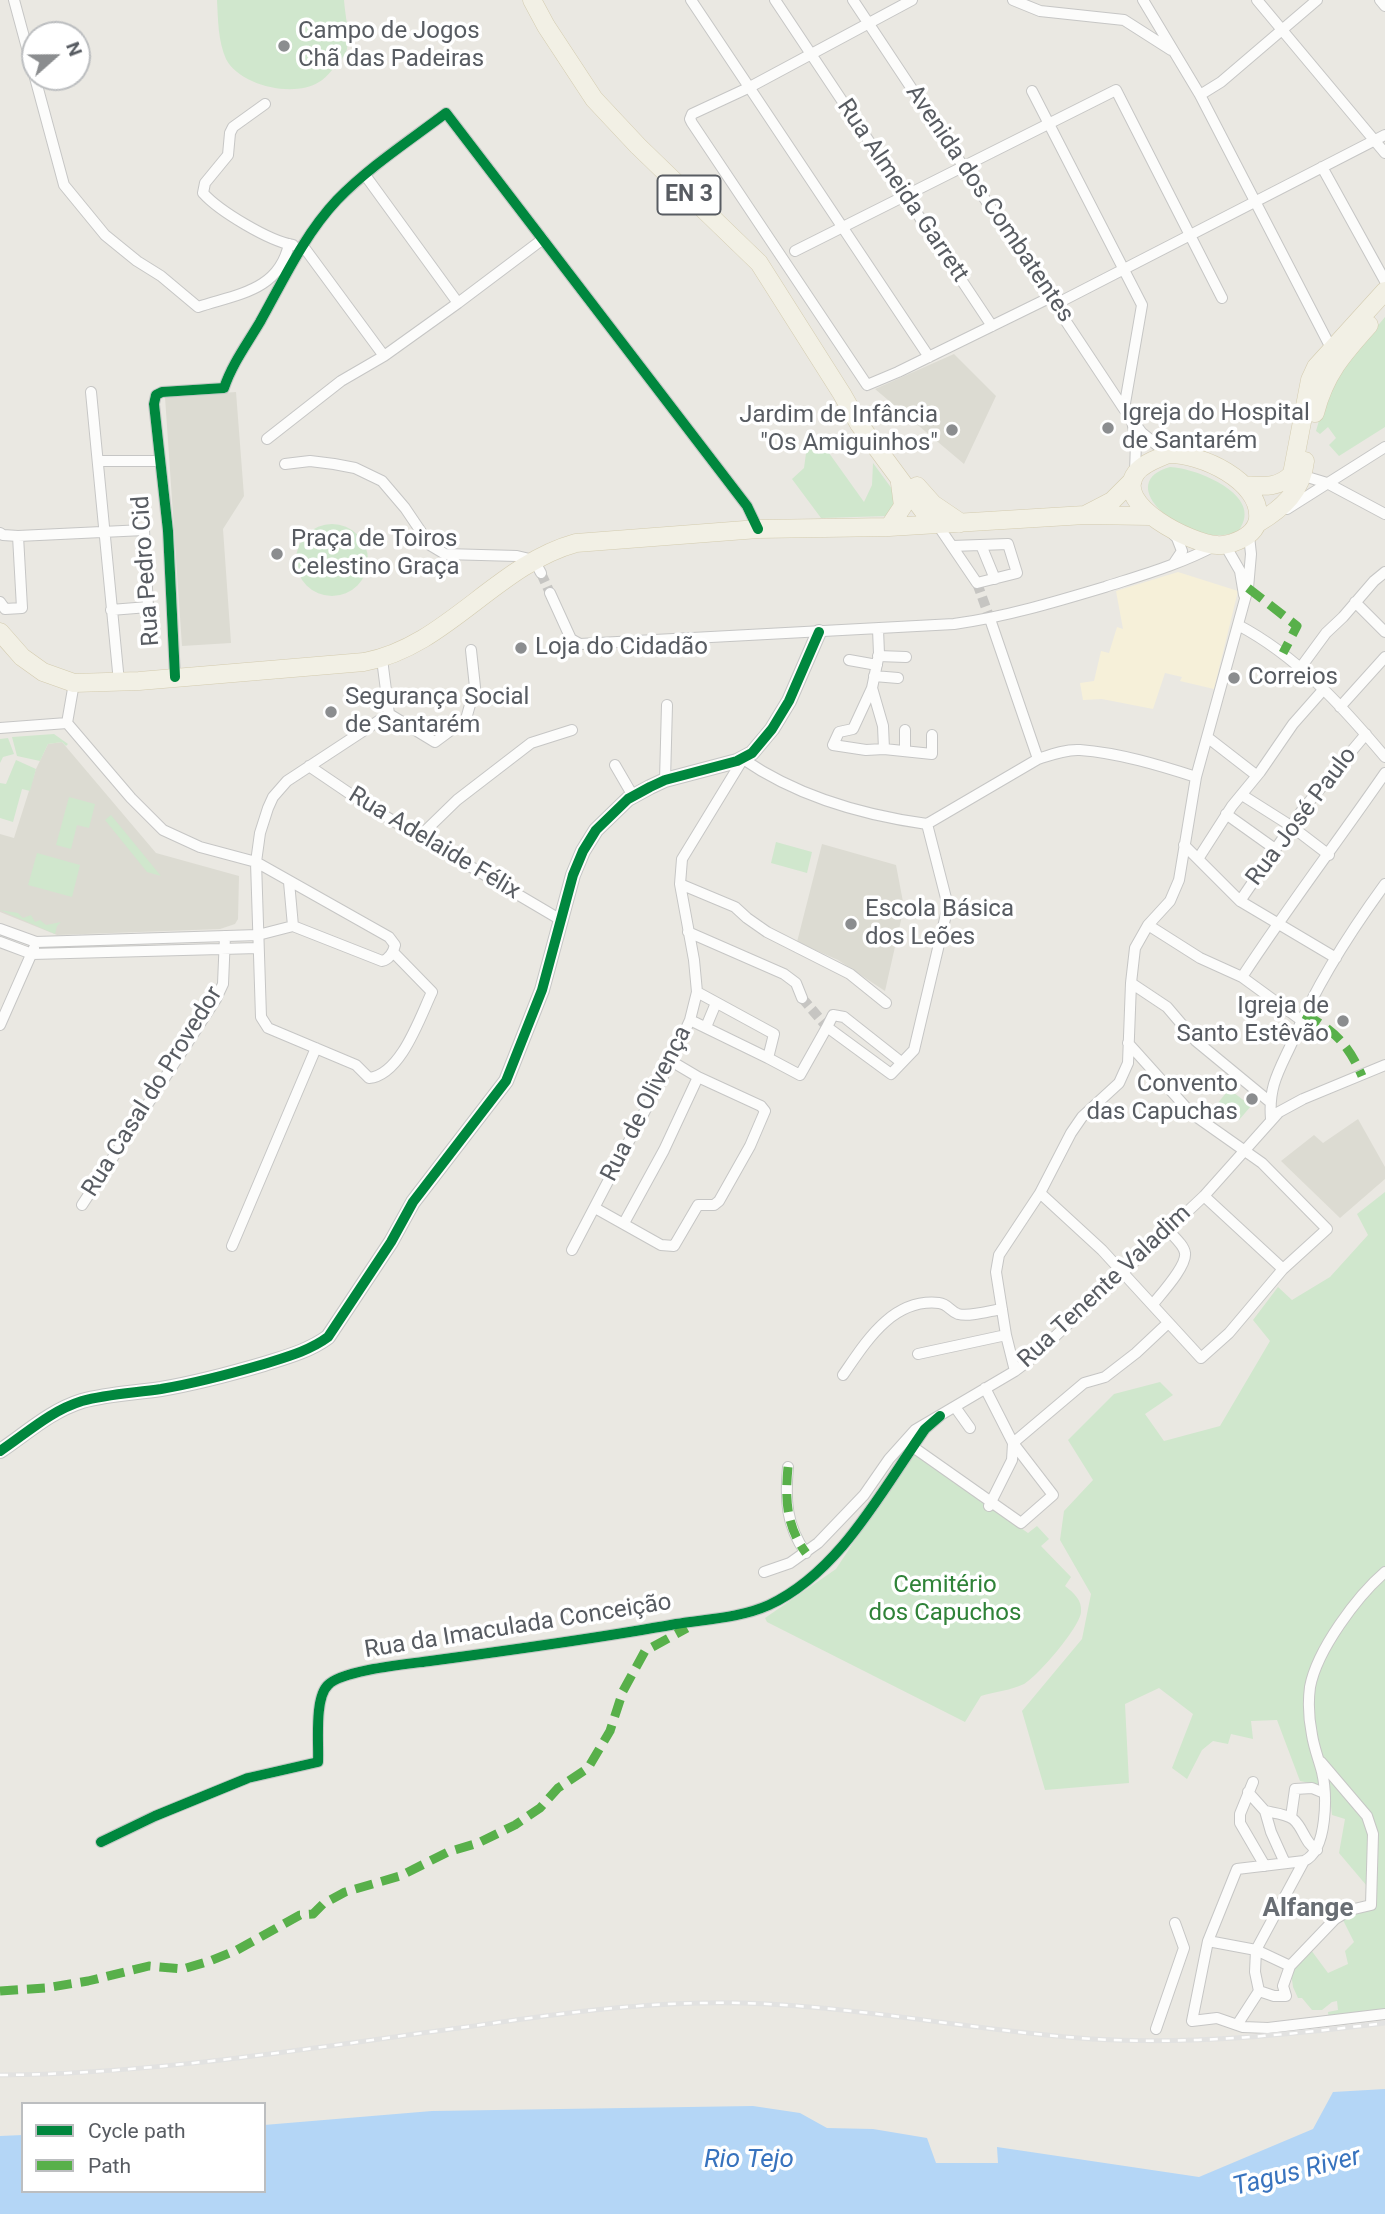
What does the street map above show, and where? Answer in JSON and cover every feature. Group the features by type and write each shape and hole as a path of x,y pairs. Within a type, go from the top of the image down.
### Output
{"main road":[{"name":"EN 3","path":"532,0 594,99 638,146 759,263 859,424 935,524"},
{"path":"1244,485 1278,484 1286,481 1292,474 1310,380 1316,367 1385,291"},
{"path":"1134,476 1133,491 1150,516 1194,540 1220,545 1253,529 1286,503 1304,476 1307,443 1320,391 1339,359 1385,306"},
{"name":"EN 3","path":"842,394 926,497 961,523"},
{"path":"1085,514 1112,501 1148,463 1168,454 1177,454 1204,461 1244,485 1258,508 1253,529"},
{"path":"889,527 903,506 900,480"},
{"path":"0,632 22,657 43,672 74,683 119,682 364,662 382,659 420,641 492,589 538,566 560,548 576,543 758,529 889,527 1085,514 1150,516"}],"street":[{"path":"15,0 64,185 105,235 137,261 161,275 198,307 266,284 279,270 289,244"},
{"path":"691,0 929,357"},
{"name":"Rua Almeida Garrett","path":"775,0 992,326"},
{"name":"Avenida dos Combatentes","path":"853,0 1128,414"},
{"path":"912,0 812,55 692,114 690,119 867,385 992,326 1125,269 1380,137"},
{"path":"1013,0 1038,11 1124,20 1176,54"},
{"path":"1143,0 1200,95 1331,348"},
{"path":"1257,0 1380,137 1385,153"},
{"path":"1200,95 1220,82 1317,0"},
{"path":"1380,0 1385,6"},
{"path":"795,251 1116,90 1222,298"},
{"path":"1032,91 1142,305 1128,414 1136,441 1134,476"},
{"path":"265,104 233,127 228,155 205,183 203,193 239,219 289,244 303,246 384,356"},
{"path":"303,246 336,201 446,113 747,506 758,529"},
{"path":"1322,167 1385,281"},
{"path":"365,176 458,303"},
{"path":"267,439 341,381 384,356 543,239"},
{"name":"Rua Pedro Cid","path":"175,677 168,531 159,461 154,404 156,395 162,392 223,388 230,370 303,246"},
{"path":"92,391 119,682"},
{"path":"1128,414 1142,433 1168,454"},
{"path":"1277,511 1292,506 1385,447"},
{"path":"98,461 159,461"},
{"path":"285,464 310,461 334,464 355,468 382,481 405,508 430,545 445,554 517,556 538,566"},
{"path":"1304,476 1327,483 1385,514"},
{"path":"935,524 977,583 1017,573 1008,544 952,546"},
{"path":"1166,527 1181,546 1181,555 1174,563"},
{"path":"1015,1371 996,1272 999,1255 1040,1193 1071,1133 1082,1117 1119,1083 1128,1063 1135,948 1148,925 1170,901 1179,880 1196,777 1251,575 1253,529"},
{"path":"1,535 144,530 148,607 111,610"},
{"path":"0,602 5,609 22,608 18,536"},
{"path":"981,545 995,579"},
{"path":"550,593 571,639 580,644 878,629 990,619 1060,601 1220,545 1240,571 1244,601"},
{"path":"1301,667 1326,632 1385,572"},
{"path":"1355,602 1385,632"},
{"path":"990,619 1038,759"},
{"path":"1238,625 1265,640 1301,667 1385,757"},
{"path":"878,629 875,671 884,749"},
{"path":"0,1451 52,1414 74,1404 188,1383 249,1368 293,1355 328,1337 391,1242 413,1202 506,1081 542,990 576,869 590,839 604,820 633,796 665,780 743,759 758,746 796,687 819,632"},
{"path":"389,713 435,742 466,719 475,687 471,650"},
{"path":"906,657 875,671 853,729 839,732 833,745 932,754 932,735"},
{"path":"1340,707 1385,657"},
{"path":"382,659 389,713"},
{"path":"849,660 898,678"},
{"path":"66,723 74,683"},
{"path":"1198,859 1226,814 1293,724 1323,690"},
{"path":"665,780 667,705"},
{"path":"389,713 287,781 274,797 260,832 256,862 261,1017 268,1028 356,1065 369,1078 375,1077 396,1062 432,992 393,952"},
{"path":"0,728 66,723"},
{"path":"0,929 36,942 258,934 293,926 382,961 387,960 393,952 395,945 389,937 256,862 200,847 156,825 66,723"},
{"path":"419,837 457,800 531,743 572,730"},
{"path":"905,730 905,751"},
{"name":"Rua José Paulo","path":"1240,901 1291,826 1366,734"},
{"path":"1208,737 1256,775"},
{"path":"743,759 804,793 838,805 927,824 1038,759 1079,750 1149,762 1196,777"},
{"name":"Rua de Olivença","path":"572,1250 690,1020 697,992 680,884 682,859 743,759"},
{"path":"615,765 633,796"},
{"name":"Rua Adelaide Félix","path":"309,766 348,794 561,920"},
{"path":"1242,977 1385,773"},
{"path":"1242,795 1291,826 1329,855"},
{"path":"1226,814 1275,849"},
{"path":"827,1027 891,1073 914,1050 948,906 927,824"},
{"path":"1184,845 1240,901 1336,958"},
{"path":"289,882 293,926"},
{"path":"680,884 735,907 767,932 850,974 886,1003"},
{"path":"1385,884 1363,914 1301,1020 1281,1063 1270,1102 1271,1119 1303,1099 1385,1065"},
{"path":"1148,925 1200,958 1242,977 1301,1020"},
{"path":"688,932 784,974 796,983 803,998"},
{"name":"Rua Casal do Provedor","path":"82,1205 216,999 223,984 225,936"},
{"path":"0,942 32,954 258,948"},
{"path":"0,1025 36,942"},
{"path":"1131,983 1167,1007 1196,1041 1270,1102"},
{"path":"697,992 774,1034 768,1058"},
{"path":"706,1027 716,1003"},
{"path":"690,1020 800,1075 833,1015 844,1017 901,1062"},
{"path":"1040,1193 1102,1250 1201,1358 1229,1333 1283,1269 1327,1229 1262,1163 1191,1113 1128,1043"},
{"path":"232,1246 316,1048"},
{"path":"594,1208 661,1245 674,1246 698,1205 714,1205 719,1201 750,1146 765,1111 761,1106 698,1077 671,1061"},
{"path":"624,1223 664,1150 698,1077"},
{"name":"Rua Tenente Valadim","path":"764,1572 790,1563 806,1553 832,1529 864,1495 888,1459 915,1430 1015,1371 1124,1273 1204,1196 1245,1153 1271,1119"},
{"path":"1204,1196 1283,1269"},
{"path":"1153,1304 1176,1274 1185,1256 1183,1248 1168,1230"},
{"path":"843,1375 875,1329 910,1306 942,1303 962,1315 1002,1309"},
{"path":"990,1504 1012,1460 1013,1443 1084,1383 1105,1377 1136,1353 1168,1323"},
{"path":"918,1354 1006,1335"},
{"path":"913,1447 990,1504 1021,1523 1053,1495 1013,1443 985,1388"},
{"path":"955,1407 970,1429"},
{"name":"Rua da Imaculada Conceição","path":"102,1842 155,1816 248,1779 318,1762 322,1696 328,1684 340,1679 384,1667 578,1641 727,1617 770,1604 805,1581 836,1553 925,1429 940,1416"},
{"path":"788,1467 787,1515 795,1538 806,1553"},
{"path":"1385,1572 1346,1613 1314,1672 1310,1689 1310,1714 1324,1793 1322,1830 1317,1850 1304,1861 1237,1869 1208,1941 1192,2021 1217,2018 1237,2025 1268,2028 1385,2014"},
{"path":"1259,1992 1286,1996 1283,1986 1290,1966 1335,1919 1350,1910 1371,1905 1373,1834 1367,1816 1317,1757"},
{"path":"1265,1866 1240,1823 1240,1814 1251,1787 1265,1811 1270,1832 1285,1863"},
{"path":"1291,1817 1295,1789 1312,1788 1324,1793"},
{"path":"1265,1811 1291,1817 1298,1824 1309,1846 1317,1850"},
{"path":"1237,2025 1259,1992 1255,1972 1256,1950 1304,1861"},
{"path":"1156,2029 1184,1948 1175,1923"},
{"path":"1208,1941 1256,1950 1290,1966"}],"shaded area":[{"name":"Jardim de Infância \"Os Amiguinhos\"","path":"954,354 996,396 964,464 875,389"},
{"path":"236,392 244,496 223,529 231,643 182,646 165,397"},
{"path":"1178,572 1238,591 1214,689 1180,681 1182,677 1165,673 1153,709 1102,699 1083,700 1080,683 1094,681 1101,651 1109,653 1117,627 1123,629 1116,591"},
{"path":"62,742 156,853 239,876 238,919 235,924 220,929 57,935 0,912 0,834 14,838 36,769 48,744"},
{"name":"Escola Básica dos Leões","path":"822,844 896,865 904,907 885,991 838,960 797,942"},
{"path":"1358,1119 1385,1167 1385,1179 1340,1218 1281,1161 1314,1135 1323,1143"}],"green space":[{"name":"Campo de Jogos Chã das Padeiras","path":"217,0 344,0 348,37 346,52 325,77 308,87 282,89 255,82 243,76 226,59 220,37"},
{"path":"1385,317 1385,427 1339,456 1329,445 1336,438 1328,427 1320,434 1316,431 1330,383"},
{"path":"819,439 864,502 872,485 873,463 895,493 898,503 887,516 821,518 792,479 804,468 807,446"},
{"path":"1170,467 1210,478 1235,495 1243,506 1245,517 1239,530 1222,535 1202,533 1182,526 1165,515 1153,501 1148,488 1153,476"},
{"path":"332,524 352,530 362,540 368,560 362,580 352,590 332,596 312,590 302,580 296,560 302,540 312,530"},
{"path":"54,734 68,744 48,744 40,761 17,756 12,737"},
{"path":"8,738 14,754 3,757 0,763 0,739"},
{"path":"16,760 36,769 30,791 22,789 13,822 0,818 0,783 6,784"},
{"path":"69,797 95,804 89,828 77,825 71,849 56,845"},
{"path":"111,815 161,876 147,872 105,820"},
{"path":"776,842 812,852 807,873 771,863"},
{"path":"37,853 80,865 72,897 28,885"},
{"path":"0,910 18,913 23,918 31,915 35,922 40,920 46,925 61,922 55,934"},
{"path":"1229,1089 1251,1106 1239,1120 1218,1103"},
{"path":"1385,1192 1385,2011 1329,2020 1328,2012 1338,2010 1337,2001 1322,2010 1312,2010 1302,1998 1298,1998 1291,1973 1311,1950 1328,1973 1348,1964 1345,1951 1354,1942 1343,1920 1349,1914 1368,1910 1372,1892 1339,1853 1345,1819 1332,1815 1330,1798 1314,1784 1300,1781 1277,1720 1251,1721 1253,1739 1231,1734 1228,1744 1213,1741 1202,1750 1187,1779 1172,1768 1193,1714 1159,1688 1125,1704 1129,1783 1045,1790 1022,1711 1082,1639 1091,1594 1060,1540 1064,1511 1093,1480 1068,1440 1114,1394 1160,1382 1173,1395 1145,1414 1164,1441 1220,1426 1270,1341 1253,1320 1278,1287 1292,1300 1330,1277 1368,1235 1357,1214"},
{"name":"Cemitério dos Capuchos","path":"913,1452 1028,1533 1037,1526 1049,1539 1041,1546 1071,1577 1065,1586 1077,1597 1081,1608 1074,1628 1039,1671 1024,1684 981,1696 965,1722 767,1622 765,1618 836,1569"}],"water":[{"name":"Rio Tejo","path":"1385,2089 1385,2214 0,2214 0,2136 21,2135 21,2193 266,2193 266,2125 432,2111 753,2106 800,2113 827,2128 873,2129 927,2138 936,2163 998,2163 997,2147 1199,2177 1313,2129 1333,2092"}],"tunnel":[{"path":"541,573 550,593"},
{"path":"977,583 990,619"},
{"path":"802,998 827,1027"}],"railway":[{"path":"0,2075 58,2074 175,2065 554,2015 672,2004 751,2003 800,2006 1043,2035 1129,2041 1239,2038 1385,2023"}],"marked path":[{"path":"1248,588 1297,626 1283,653"},
{"path":"1304,1014 1339,1039 1362,1076"},
{"path":"788,1467 788,1512 794,1533 806,1553"},
{"path":"0,1991 45,1988 88,1981 149,1966 183,1969 210,1961 237,1950 300,1915 313,1914 323,1904 345,1892 400,1876 448,1852 478,1843 515,1825 540,1808 558,1788 588,1768 610,1731 623,1691 645,1651 687,1628"}],"cycle path":[{"path":"175,677 168,531 154,404 156,395 162,392 224,388 235,362 295,259 325,214 362,176 446,113 747,506 758,529"},
{"path":"0,1451 49,1416 70,1405 226,1375 297,1353 328,1337 391,1242 413,1202 506,1081 542,990 573,875 596,830 628,799 650,787 665,780 737,761 752,753 772,729 789,701 819,632"},
{"path":"101,1842 155,1816 248,1778 318,1762 321,1700 328,1685 347,1675 392,1666 723,1618 769,1605 794,1590 838,1551 858,1527 925,1429 940,1416"}],"place":[{"name":"Campo de Jogos Chã das Padeiras","path":"284,46"},
{"name":"Igreja do Hospital de Santarém","path":"1108,428"},
{"name":"Jardim de Infância \"Os Amiguinhos\"","path":"952,430"},
{"name":"Praça de Toiros Celestino Graça","path":"277,554"},
{"name":"Loja do Cidadão","path":"521,648"},
{"name":"Correios","path":"1234,678"},
{"name":"Segurança Social de Santarém","path":"331,712"},
{"name":"Escola Básica dos Leões","path":"851,924"},
{"name":"Igreja de Santo Estêvão","path":"1343,1021"},
{"name":"Convento das Capuchas","path":"1252,1099"}],"district":[{"name":"Alfange","path":"1308,1909"}],"water label":[{"name":"Tagus River","path":"1297,2173"}]}
